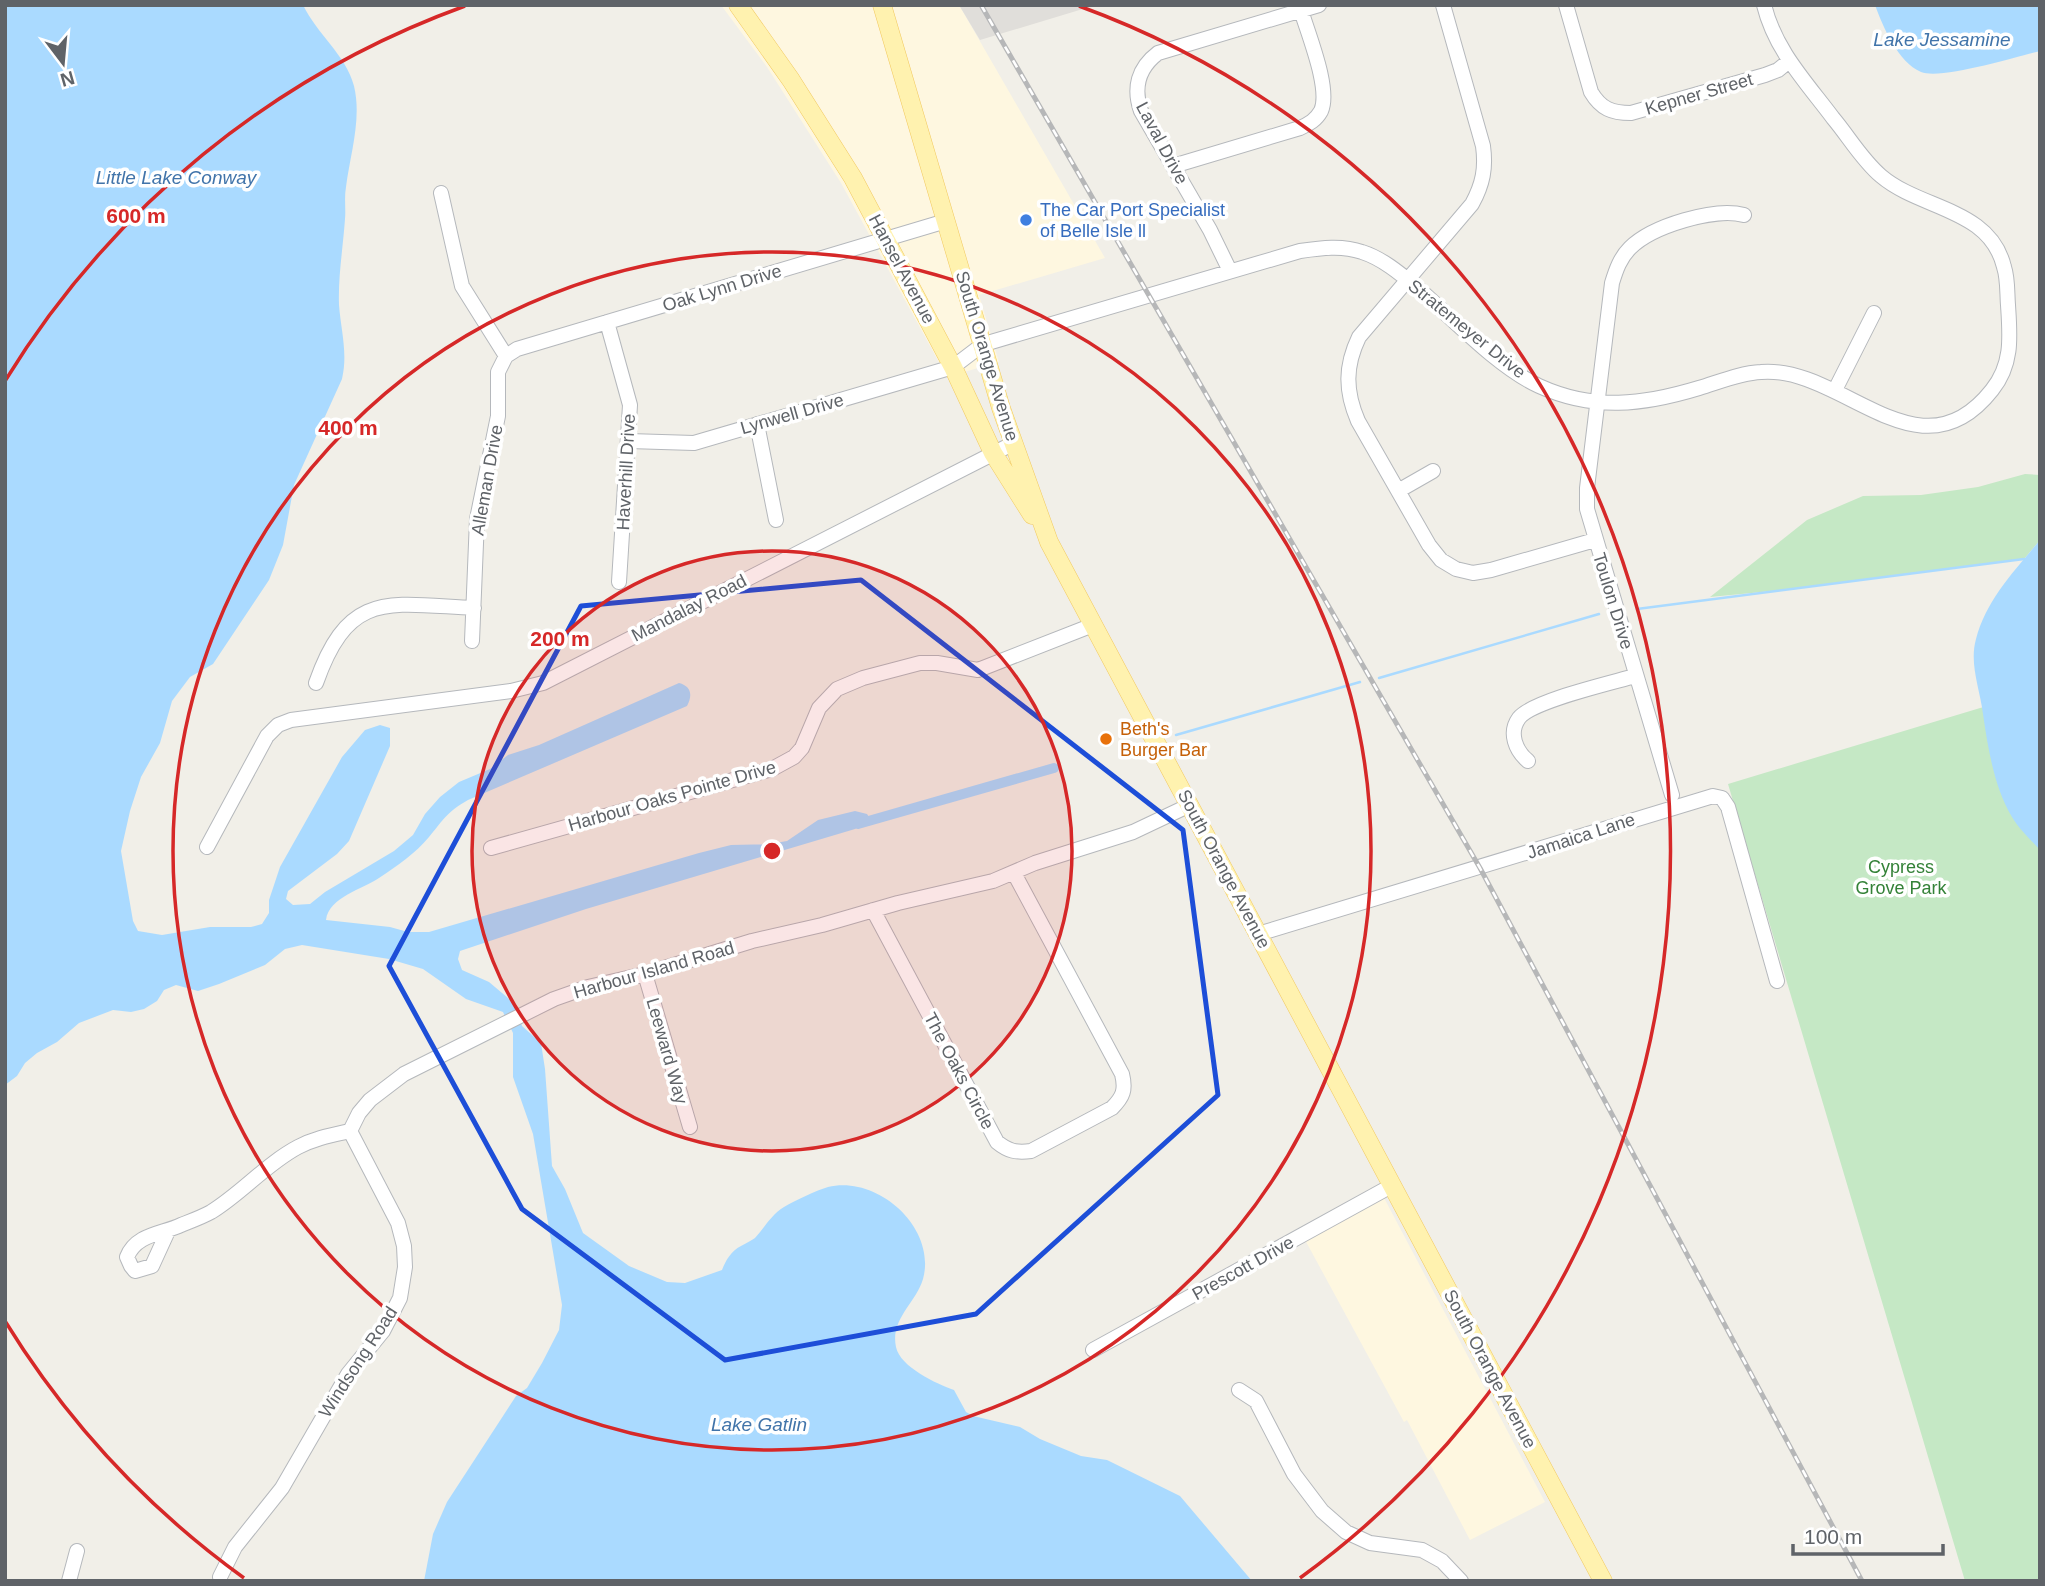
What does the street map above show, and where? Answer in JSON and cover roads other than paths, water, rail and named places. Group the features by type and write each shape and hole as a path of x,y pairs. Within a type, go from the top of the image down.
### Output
{"main road":[{"name":"Hansel Avenue","path":"738,5 824,130 887,239 953,367 993,453 1049,542"},
{"name":"South Orange Avenue","path":"882,5 982,345 1049,542 1603,1581"}],"street":[{"name":"Laval Drive","path":"1230,271 1210,230 1141,111 1137,99 1137,83 1149,60 1158,53 1319,5"},
{"path":"1443,5 1483,146 1484,177 1472,204 1359,337 1350,354 1348,372 1351,405 1429,545 1441,561 1456,569 1473,573 1595,540"},
{"name":"Kepner Street","path":"1566,5 1591,92 1607,110 1631,113 1765,75 1778,70 1788,61"},
{"name":"Stratemeyer Drive","path":"982,345 1300,251 1341,247 1378,258 1408,280 1515,372 1538,386 1597,403 1648,402 1762,371 1801,377 1835,390 1881,415 1915,426 1951,421 1984,400 2004,371 2010,339 2004,265 1990,238 1977,225 1900,189 1868,164 1788,61 1774,36 1764,5"},
{"path":"1172,166 1300,128 1312,122 1320,113 1324,94 1301,10"},
{"path":"442,193 462,286 504,359"},
{"name":"Toulon Drive","path":"1672,796 1587,509 1597,403 1612,283 1617,265 1628,250 1653,232 1671,226 1719,212 1731,211 1744,215"},
{"name":"Oak Lynn Drive","path":"504,359 517,349 946,221"},
{"path":"1835,390 1874,313"},
{"name":"Haverhill Drive","path":"607,323 630,405 619,582"},
{"path":"953,367 982,345"},
{"name":"Alleman Drive","path":"472,640 477,519 498,416 498,372 504,359"},
{"name":"Lynwell Drive","path":"629,441 694,443 953,367"},
{"path":"757,424 776,520"},
{"name":"Mandalay Road","path":"207,847 267,736 278,725 291,720 511,691 543,683 1014,443"},
{"path":"1398,491 1433,471"},
{"path":"316,683 326,654 337,636 350,622 364,613 380,607 401,605 474,608"},
{"name":"Harbour Oaks Pointe Drive","path":"491,848 759,773 786,763 802,748 819,708 828,696 837,688 863,678 919,663 937,663 978,670 1093,625"},
{"path":"1528,761 1516,746 1514,733 1518,719 1535,706 1635,676"},
{"name":"Jamaica Lane","path":"1258,934 1713,796 1722,798 1728,807 1777,981"},
{"name":"Harbour Island Road","path":"350,1131 359,1113 370,1100 404,1074 554,999 752,942 993,881 1035,863 1133,832 1190,806"},
{"name":"The Oaks Circle","path":"873,910 997,1142 1018,1153 1031,1151 1112,1108 1122,1098 1125,1087 1122,1074 1014,873"},
{"name":"Leeward Way","path":"645,974 690,1127"},
{"path":"168,1231 211,1212 298,1147 318,1138 350,1131"},
{"name":"Windsong Road","path":"220,1577 235,1547 282,1488 348,1374 383,1331 400,1298 405,1267 404,1246 398,1223 350,1131"},
{"name":"Prescott Drive","path":"1093,1350 1392,1185"},
{"path":"1239,1390 1256,1401 1294,1474 1322,1511 1346,1532 1370,1543 1422,1550 1442,1561 1461,1581"},
{"path":"69,1581 77,1551"}],"water":[{"path":"5,5 303,5 345,64 356,99 356,124 345,191 339,283 344,351 342,379 294,485 283,545 269,580 213,664 190,677 172,701 160,743 141,777 121,851 133,921 138,931 162,935 210,927 251,927 262,924 269,913 269,900 280,867 342,757 365,730 380,725 390,728 390,746 349,841 337,854 288,891 286,899 293,905 310,904 325,892 394,851 413,835 425,814 440,797 459,782 490,769 508,755 539,745 679,683 683,684 690,692 687,706 461,804 446,816 424,843 406,859 333,905 326,920 390,927 408,932 429,932 699,853 731,845 787,841 818,820 855,811 867,814 871,820 855,829 586,909 460,951 458,959 462,970 489,982 508,998 517,1009 522,1026 541,1043 552,1166 565,1189 583,1233 629,1266 667,1282 685,1283 722,1270 732,1253 755,1238 779,1210 812,1193 828,1187 847,1185 884,1197 900,1209 912,1224 921,1241 925,1260 920,1288 900,1320 895,1337 896,1347 904,1361 929,1379 954,1390 966,1412 973,1416 1020,1427 1040,1439 1081,1456 1107,1460 1180,1496 1252,1581 424,1581 433,1534 447,1502 516,1396 527,1388 559,1330 562,1305 533,1134 513,1077 513,1033 503,1012 466,999 423,969 389,959 302,945 285,949 265,965 219,984 198,991 176,985 164,990 157,1001 144,1009 131,1012 113,1010 79,1023 57,1042 25,1063 17,1076 5,1085"},
{"name":"Lake Jessamine","path":"1875,5 2040,5 2040,51 1945,73 1921,72 1898,52"},
{"path":"2040,540 2040,850 2015,821 1996,780 1976,677 1974,648 1994,598"}],"waterway":[{"path":"1637,609 2024,559"},
{"path":"1379,678 1599,614"},
{"path":"1176,735 1360,682"},
{"path":"858,824 1054,768"}],"railway":[{"path":"981,5 1480,868 1862,1581"}],"place":[{"name":"The Car Port Specialist of Belle Isle ll","path":"1026,220"},
{"name":"Beth's Burger Bar","path":"1106,739"}],"water label":[{"name":"Little Lake Conway","path":"176,177"},
{"name":"Lake Gatlin","path":"759,1424"}],"park label":[{"name":"Cypress Grove Park","path":"1901,877"}]}
